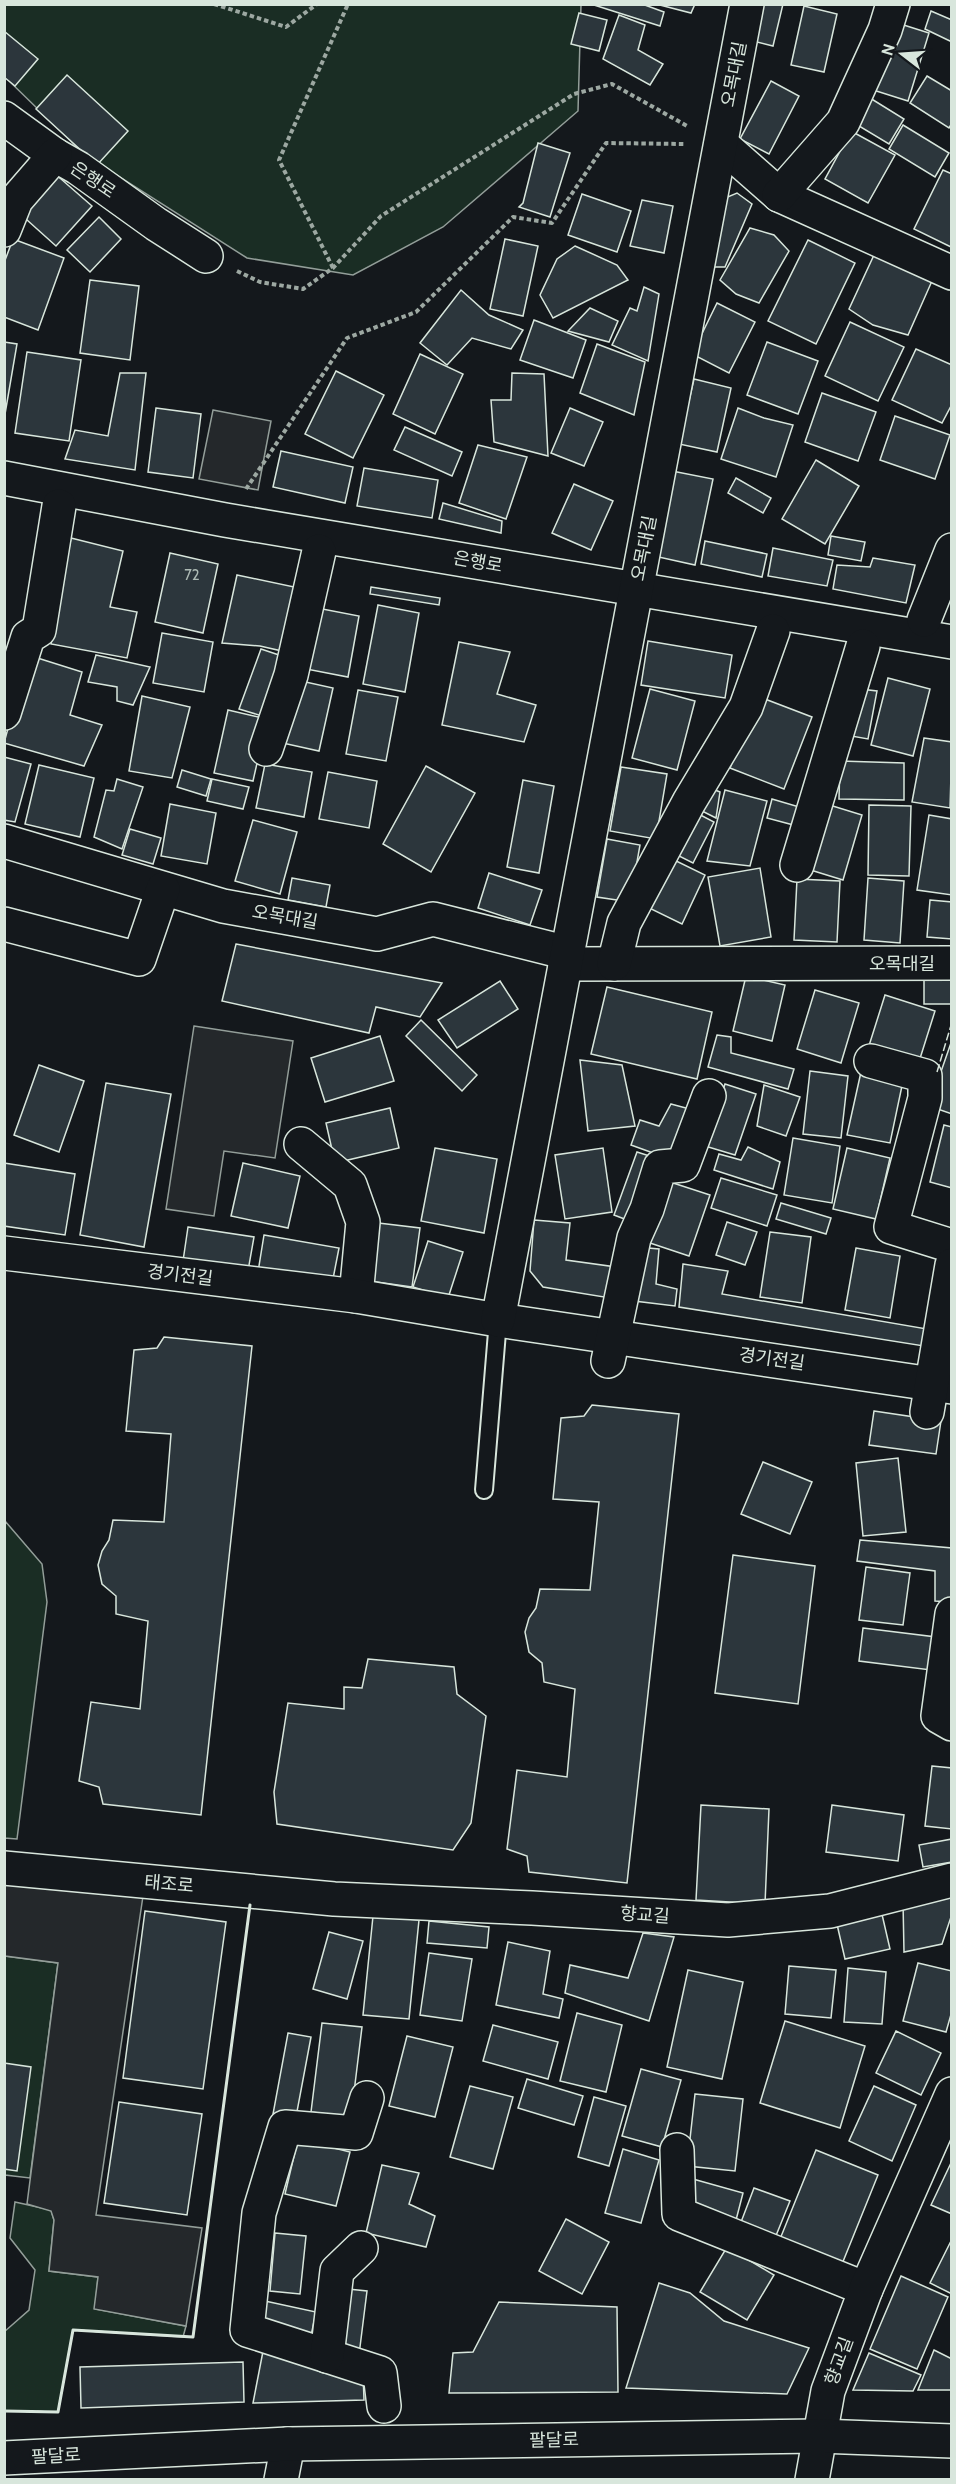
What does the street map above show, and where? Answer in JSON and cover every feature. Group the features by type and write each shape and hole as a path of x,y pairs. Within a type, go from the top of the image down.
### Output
{"street":[{"name":"오목대길","path":"498,1320 747,4"},
{"path":"779,195 843,122 885,30 893,4"},
{"path":"4,118 55,155"},
{"path":"721,144 779,195 951,273"},
{"name":"은행로","path":"4,230 16,200 55,155 78,168 156,224 206,256"},
{"name":"은행로","path":"4,478 225,520 951,642"},
{"path":"4,713 28,637 39,630 59,506"},
{"path":"924,620 951,550"},
{"path":"266,749 291,675 319,551"},
{"path":"614,964 624,923 689,802 746,707 773,631"},
{"path":"797,866 863,646"},
{"name":"오목대길","path":"4,841 223,906 376,934 433,919 567,958 614,964 951,963"},
{"path":"4,924 139,959 163,889"},
{"path":"871,1061 924,1076 925,1098 891,1227 951,1246"},
{"path":"610,1348 634,1238 647,1209 660,1167 684,1165 709,1096"},
{"path":"301,1144 350,1185 363,1222 356,1296"},
{"name":"경기전길","path":"4,1253 356,1296 498,1320 610,1348 937,1394 951,1265"},
{"path":"951,1614 938,1716 951,1724"},
{"name":"태조로","path":"4,1868 334,1899"},
{"name":"향교길","path":"334,1899 728,1920 830,1911 951,1880"},
{"name":"향교길","path":"819,2436 828,2391 866,2289 951,2094"},
{"path":"368,2098 356,2133 285,2127 260,2213 247,2330 380,2373 384,2406"},
{"path":"677,2150 679,2214 866,2289"},
{"path":"327,2356 337,2271 361,2248"},
{"path":"812,2480 819,2436"},
{"name":"팔달로","path":"4,2458 288,2444 819,2436 951,2441"},
{"path":"281,2480 288,2444"}],"lane":[{"path":"484,1490 498,1320"}],"path":[{"path":"214,4 286,27 317,4"},
{"path":"333,268 279,160 348,4"},
{"path":"260,282 303,289 333,268 381,216 574,94 612,84 721,144"},
{"path":"242,495 347,338 416,312 513,217 552,224 606,144 721,144"}],"green space":[{"path":"4,5 581,5 578,111 443,227 353,275 247,258 85,155 5,77"},
{"path":"5,1521 42,1564 47,1602 17,1839 4,1838"},
{"path":"5,1956 58,1963 30,2178 5,2175"},
{"path":"15,2202 51,2210 54,2220 49,2271 98,2277 95,2309 186,2326 183,2337 73,2330 58,2412 5,2411 4,2332 29,2310 35,2270 10,2238"}],"shaded area":[{"path":"213,410 271,421 258,490 199,479"},
{"path":"194,1026 293,1041 275,1158 224,1151 214,1216 166,1209"},
{"path":"5,1884 143,1896 96,2215 202,2228 186,2326 94,2309 98,2277 49,2271 54,2220 51,2211 27,2204 58,1963 5,1956"}],"building":[{"path":"642,4 664,12 660,26 594,5"},
{"path":"656,4 695,4 691,13"},
{"path":"753,4 783,4 773,46 745,39"},
{"path":"804,6 837,14 824,72 791,65"},
{"path":"931,11 952,20 952,42 925,29"},
{"path":"579,13 607,20 599,51 571,44"},
{"path":"619,15 645,25 638,50 663,64 650,85 603,59"},
{"path":"891,21 929,33 908,101 870,89"},
{"path":"4,31 38,59 15,86 4,77"},
{"path":"67,75 128,131 97,165 36,109"},
{"path":"927,76 952,91 952,123 949,128 910,103"},
{"path":"771,81 799,96 769,154 740,139"},
{"path":"870,98 904,119 889,144 854,123"},
{"path":"903,125 949,153 935,177 889,149"},
{"path":"851,131 895,155 868,203 825,179"},
{"path":"538,143 570,153 550,217 519,207 523,203"},
{"path":"943,170 952,174 951,247 914,229"},
{"path":"53,172 92,206 56,246 17,211"},
{"path":"737,193 752,204 725,267 708,267 718,201"},
{"path":"582,194 631,211 617,252 568,235"},
{"path":"642,200 673,206 664,253 630,246"},
{"path":"99,217 121,239 90,272 67,250"},
{"path":"750,228 774,235 789,251 759,303 736,294 720,280"},
{"path":"13,239 64,258 38,330 4,317 4,263"},
{"path":"505,239 538,246 523,316 490,309"},
{"path":"808,240 855,263 816,344 768,321"},
{"path":"575,246 617,265 628,280 553,318 540,295 557,259"},
{"path":"874,255 932,281 908,335 873,325 849,309"},
{"path":"90,280 139,286 130,360 80,353"},
{"path":"644,287 659,294 648,361 612,345 630,308 637,311"},
{"path":"461,290 489,315 523,330 511,349 472,338 447,365 420,343"},
{"path":"717,303 755,322 729,373 692,354"},
{"path":"590,308 618,321 609,342 568,331"},
{"path":"534,320 586,340 573,378 520,360"},
{"path":"850,322 904,347 878,401 825,376"},
{"path":"4,342 17,344 4,420"},
{"path":"767,342 818,361 798,414 747,395"},
{"path":"597,344 645,362 634,415 580,393"},
{"path":"916,349 952,365 952,404 942,423 892,400"},
{"path":"27,352 81,360 69,441 15,433"},
{"path":"420,354 463,374 435,434 393,414"},
{"path":"336,371 384,395 353,458 305,434"},
{"path":"120,373 146,373 135,470 65,459 75,430 108,436"},
{"path":"512,373 544,374 548,456 494,442 491,400 511,400"},
{"path":"694,379 731,388 717,452 679,444"},
{"path":"822,393 876,412 858,461 805,442"},
{"path":"156,408 201,414 193,478 148,472"},
{"path":"570,408 603,422 584,466 551,453"},
{"path":"738,408 764,418 793,425 776,477 721,459"},
{"path":"895,416 950,435 935,479 880,460"},
{"path":"405,427 462,452 452,476 394,450"},
{"path":"478,445 527,457 506,519 459,503"},
{"path":"281,451 353,467 345,503 273,487"},
{"path":"816,460 859,486 825,544 782,519"},
{"path":"364,468 438,480 432,518 357,506"},
{"path":"672,471 713,479 695,565 654,556"},
{"path":"736,478 771,498 763,513 728,493"},
{"path":"574,484 613,501 591,550 552,533"},
{"path":"443,503 502,521 501,533 439,519"},
{"path":"831,536 865,542 861,561 828,555"},
{"path":"71,538 123,551 110,607 137,612 127,658 51,644"},
{"path":"705,541 767,554 762,577 701,564"},
{"path":"773,548 833,560 827,586 768,576"},
{"path":"170,553 218,564 203,633 155,622"},
{"path":"873,558 915,565 906,603 833,589 837,565 870,567"},
{"path":"237,575 299,588 282,651 260,646 222,643"},
{"path":"371,587 440,598 439,605 370,594"},
{"path":"378,605 419,613 405,692 363,684"},
{"path":"312,607 359,616 348,677 301,668"},
{"path":"162,633 213,642 204,692 153,683"},
{"path":"648,641 732,655 725,698 641,685"},
{"path":"459,642 510,652 497,694 536,705 524,742 442,725"},
{"path":"261,649 291,659 272,719 239,709"},
{"path":"28,655 82,672 70,715 102,725 84,766 4,743"},
{"path":"96,655 150,667 133,705 117,701 117,687 88,682"},
{"path":"888,678 930,689 913,756 871,745"},
{"path":"292,679 333,688 319,751 278,742"},
{"path":"650,689 695,701 677,770 632,758"},
{"path":"860,689 877,691 868,739 851,736"},
{"path":"358,690 398,697 386,761 346,754"},
{"path":"142,696 190,707 172,778 129,771"},
{"path":"757,696 812,717 784,789 730,768"},
{"path":"228,710 267,719 253,781 214,773"},
{"path":"924,738 952,742 950,808 912,802"},
{"path":"4,757 31,764 15,822 4,820"},
{"path":"840,761 904,763 904,800 839,799"},
{"path":"265,764 312,772 304,817 256,808"},
{"path":"39,765 94,778 80,837 25,824"},
{"path":"426,766 475,793 431,872 383,844"},
{"path":"621,767 667,774 656,839 610,831"},
{"path":"182,770 211,779 206,796 177,787"},
{"path":"328,772 377,781 369,828 319,819"},
{"path":"117,779 143,787 122,849 94,837 106,790 114,791"},
{"path":"212,779 249,787 243,809 207,801"},
{"path":"523,780 554,786 539,873 507,867"},
{"path":"701,784 720,792 716,818 692,806"},
{"path":"725,790 767,801 750,866 707,861"},
{"path":"772,799 806,809 801,827 767,818"},
{"path":"823,803 862,815 843,880 804,868"},
{"path":"170,804 216,813 207,864 161,856"},
{"path":"869,805 911,806 909,876 868,875"},
{"path":"689,809 714,822 693,863 669,851"},
{"path":"929,815 952,819 952,895 917,890"},
{"path":"253,820 297,832 280,894 235,881"},
{"path":"130,829 161,838 153,864 122,855"},
{"path":"607,839 640,845 630,902 597,897"},
{"path":"666,856 705,875 682,924 643,905"},
{"path":"760,868 771,937 720,946 708,877"},
{"path":"489,873 542,890 530,925 478,908"},
{"path":"292,878 330,885 326,907 288,900"},
{"path":"868,878 904,881 900,943 864,940"},
{"path":"797,879 840,881 837,942 794,940"},
{"path":"930,900 952,902 952,939 927,937"},
{"path":"236,944 442,983 420,1017 376,1007 369,1033 222,1001"},
{"path":"746,976 785,985 772,1041 733,1031"},
{"path":"924,976 952,976 952,1004 924,1004"},
{"path":"500,981 518,1009 457,1048 438,1020"},
{"path":"607,987 712,1012 697,1079 591,1054"},
{"path":"815,990 859,1003 841,1063 797,1049"},
{"path":"885,995 935,1011 917,1068 867,1052"},
{"path":"421,1020 477,1075 462,1091 406,1036"},
{"path":"717,1035 731,1037 731,1053 794,1069 788,1089 708,1067"},
{"path":"380,1036 394,1081 325,1102 311,1058"},
{"path":"952,1040 952,1114 929,1106"},
{"path":"580,1060 622,1065 635,1126 588,1131"},
{"path":"39,1065 84,1081 59,1152 14,1135"},
{"path":"810,1071 848,1076 841,1138 803,1134"},
{"path":"861,1072 903,1081 890,1143 847,1135"},
{"path":"106,1083 171,1094 144,1247 80,1235"},
{"path":"725,1084 756,1094 735,1155 705,1146"},
{"path":"764,1085 800,1097 786,1136 757,1126"},
{"path":"671,1104 697,1111 678,1162 631,1145 640,1120 659,1126"},
{"path":"390,1108 399,1148 335,1163 326,1123"},
{"path":"944,1125 952,1127 952,1188 930,1182"},
{"path":"793,1138 840,1146 832,1203 784,1195"},
{"path":"748,1147 780,1162 773,1189 714,1170 719,1154 741,1160"},
{"path":"435,1148 497,1159 484,1233 421,1221"},
{"path":"603,1148 612,1212 565,1219 555,1155"},
{"path":"847,1148 890,1158 876,1219 833,1209"},
{"path":"637,1152 659,1159 635,1223 614,1215"},
{"path":"4,1163 75,1174 65,1235 4,1226"},
{"path":"243,1163 300,1176 288,1228 231,1216"},
{"path":"721,1178 777,1195 767,1226 711,1208"},
{"path":"667,1181 710,1195 689,1256 647,1242"},
{"path":"781,1203 831,1218 826,1234 776,1219"},
{"path":"534,1220 570,1223 566,1260 616,1267 610,1298 543,1287 530,1271"},
{"path":"370,1222 420,1228 412,1287 362,1280"},
{"path":"727,1222 757,1232 745,1265 716,1255"},
{"path":"188,1227 254,1237 248,1271 183,1261"},
{"path":"770,1232 811,1237 802,1303 760,1297"},
{"path":"264,1235 339,1248 332,1284 258,1272"},
{"path":"428,1241 463,1252 448,1298 413,1287"},
{"path":"637,1247 659,1249 656,1284 677,1289 675,1306 626,1300"},
{"path":"856,1248 900,1256 890,1318 845,1310"},
{"path":"683,1264 728,1271 722,1294 933,1330 930,1347 679,1307"},
{"path":"164,1337 252,1346 201,1815 103,1804 99,1787 79,1781 91,1702 140,1709 148,1621 116,1614 116,1596 102,1584 98,1565 102,1551 109,1540 113,1520 164,1522 171,1434 126,1431 134,1350 157,1348"},
{"path":"592,1405 679,1414 627,1883 529,1872 527,1856 507,1849 517,1770 567,1777 575,1689 544,1682 542,1663 529,1652 525,1632 529,1618 536,1608 540,1589 590,1590 599,1502 553,1499 561,1418 584,1416"},
{"path":"874,1411 941,1421 936,1454 869,1445"},
{"path":"898,1458 906,1532 863,1536 856,1463"},
{"path":"763,1462 812,1482 790,1534 741,1514"},
{"path":"860,1540 952,1548 952,1602 935,1601 935,1571 857,1561"},
{"path":"733,1555 815,1566 798,1704 715,1693"},
{"path":"866,1567 910,1573 903,1625 859,1620"},
{"path":"863,1628 936,1637 931,1670 859,1661"},
{"path":"368,1659 454,1667 457,1694 486,1716 471,1823 453,1850 277,1824 274,1792 288,1703 344,1709 344,1687 362,1688"},
{"path":"932,1766 952,1768 952,1829 925,1826"},
{"path":"701,1805 769,1809 765,1904 696,1900"},
{"path":"832,1805 904,1815 898,1861 826,1852"},
{"path":"952,1839 952,1862 923,1867 919,1845"},
{"path":"950,1887 952,1914 942,1944 904,1952 903,1902"},
{"path":"881,1910 890,1949 845,1959 836,1920"},
{"path":"145,1911 226,1922 203,2089 123,2078"},
{"path":"373,1916 419,1920 409,2019 363,2015"},
{"path":"429,1921 489,1927 487,1948 427,1943"},
{"path":"329,1932 363,1941 347,1999 313,1989"},
{"path":"643,1933 674,1937 649,2021 565,1993 570,1965 628,1978"},
{"path":"508,1942 550,1951 543,1994 563,1999 559,2018 496,2005"},
{"path":"429,1953 472,1959 462,2021 420,2015"},
{"path":"918,1963 952,1971 952,2011 946,2032 903,2021"},
{"path":"789,1966 836,1970 831,2018 785,2014"},
{"path":"848,1968 886,1972 882,2024 844,2022"},
{"path":"688,1970 743,1982 722,2079 667,2067"},
{"path":"577,2013 622,2025 606,2092 560,2081"},
{"path":"785,2021 865,2046 840,2128 760,2103"},
{"path":"322,2023 362,2027 351,2117 311,2112"},
{"path":"493,2025 558,2042 548,2079 483,2061"},
{"path":"896,2031 941,2053 921,2095 876,2073"},
{"path":"288,2033 311,2037 296,2117 273,2114"},
{"path":"407,2036 453,2047 435,2117 389,2106"},
{"path":"4,2063 31,2067 17,2171 4,2169"},
{"path":"641,2069 681,2080 662,2147 622,2136"},
{"path":"527,2079 583,2096 574,2125 518,2108"},
{"path":"470,2086 513,2097 493,2169 450,2157"},
{"path":"874,2086 916,2105 892,2161 849,2141"},
{"path":"695,2094 743,2099 735,2171 687,2166"},
{"path":"594,2097 626,2106 609,2166 578,2157"},
{"path":"119,2102 202,2114 187,2215 104,2203"},
{"path":"298,2139 350,2152 336,2206 285,2194"},
{"path":"623,2149 659,2160 641,2223 605,2213"},
{"path":"816,2150 878,2175 842,2264 780,2239"},
{"path":"952,2163 952,2214 931,2205"},
{"path":"382,2165 419,2173 409,2204 435,2216 426,2247 366,2233"},
{"path":"693,2179 743,2193 735,2224 684,2209"},
{"path":"754,2188 790,2201 773,2243 738,2230"},
{"path":"566,2219 609,2242 582,2294 539,2271"},
{"path":"275,2233 306,2236 300,2294 270,2291"},
{"path":"952,2239 952,2294 930,2283"},
{"path":"727,2247 774,2275 747,2320 700,2292"},
{"path":"901,2276 948,2297 917,2369 870,2349"},
{"path":"659,2283 690,2293 724,2321 809,2348 787,2394 626,2388"},
{"path":"348,2289 367,2291 359,2355 340,2352"},
{"path":"265,2301 316,2312 311,2336 260,2324"},
{"path":"499,2302 617,2307 618,2392 449,2393 453,2353 473,2352"},
{"path":"264,2346 363,2373 364,2400 253,2403"},
{"path":"934,2350 952,2359 952,2390 918,2390"},
{"path":"869,2353 921,2375 913,2391 853,2390"},
{"path":"243,2362 244,2402 81,2408 80,2367"}],"fence":[{"path":"937,1072 952,1022"},
{"path":"4,2411 58,2412 73,2330 193,2337 250,1905"}],"wall":[{"path":"4,2411 58,2412 73,2330 193,2337 250,1905"}]}
